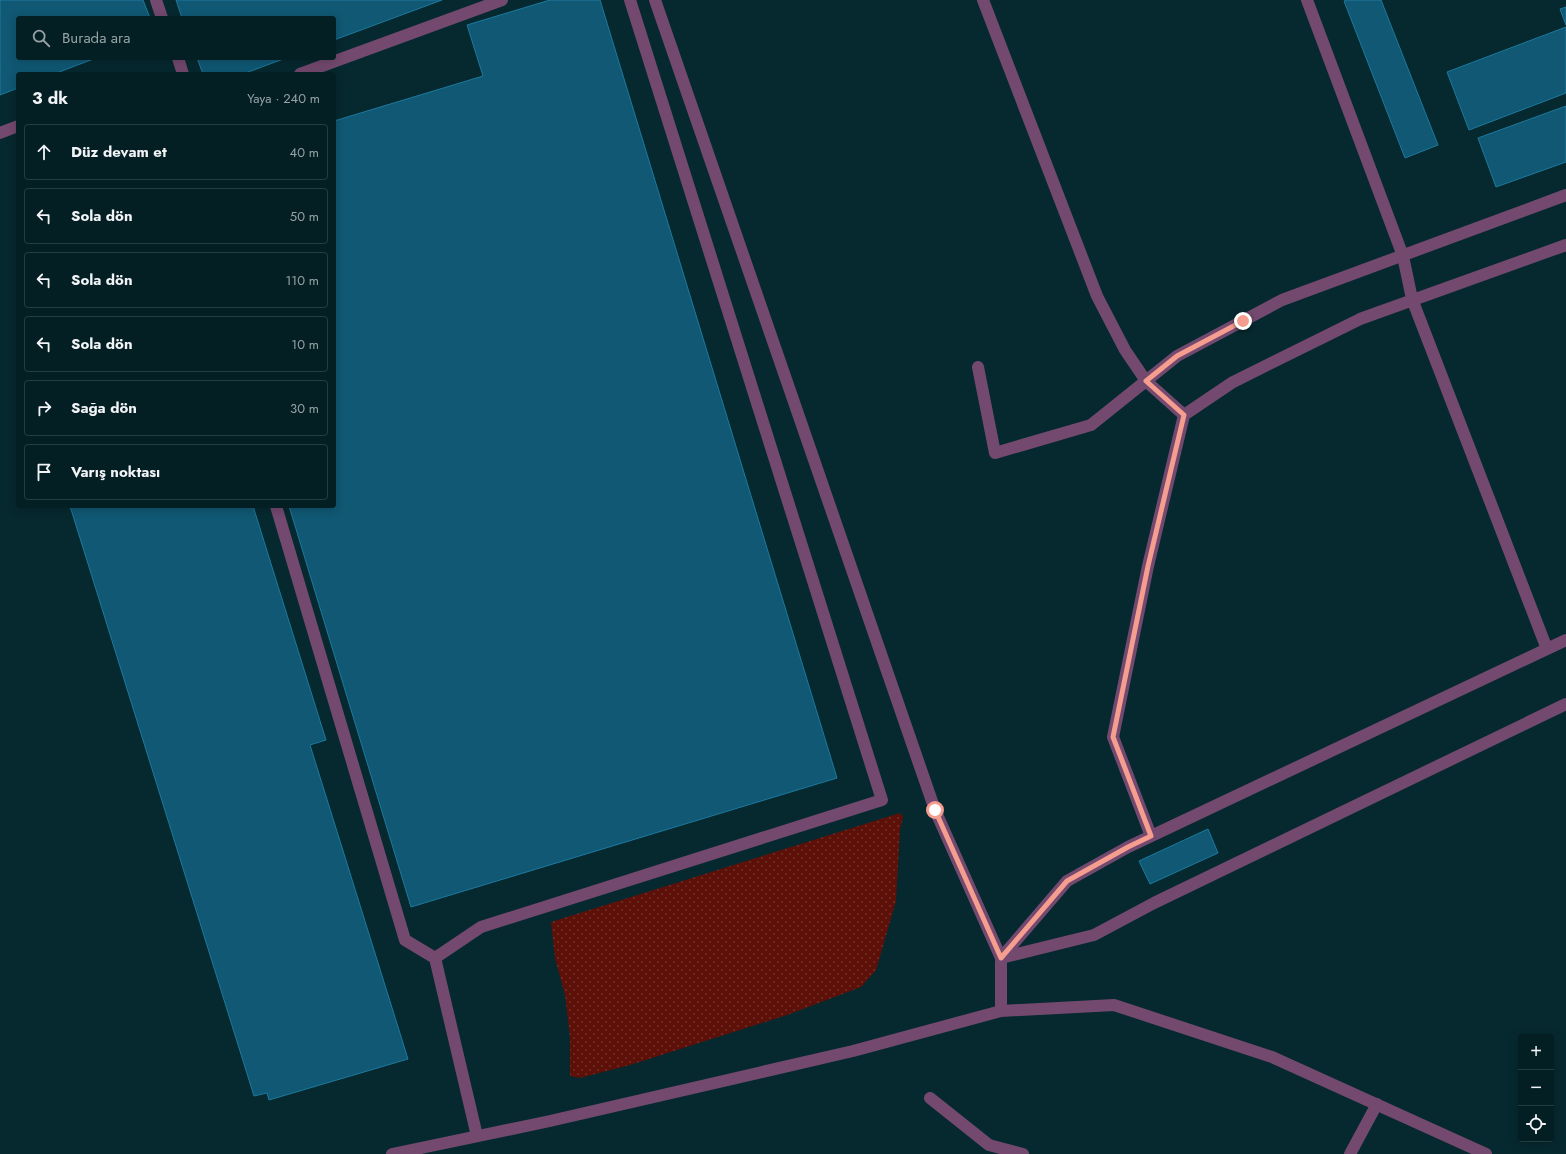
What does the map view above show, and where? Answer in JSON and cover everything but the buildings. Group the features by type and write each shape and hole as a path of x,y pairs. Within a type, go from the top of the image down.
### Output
{"street":[{"path":"156,0 161,16"},
{"path":"305,72 502,0"},
{"path":"434,958 481,927 882,800 630,0"},
{"path":"655,0 935,810 1001,958 1001,1011"},
{"path":"984,0 1097,296 1125,350 1146,381 1184,415"},
{"path":"1307,0 1403,256 1412,299 1547,649"},
{"path":"178,60 179,72"},
{"path":"0,133 16,127"},
{"path":"978,367 995,453 1091,426 1177,356 1282,300 1566,195"},
{"path":"1151,836 1113,737 1147,574 1184,415 1233,382 1360,319 1412,299 1566,245"},
{"path":"277,508 405,940 434,958 477,1136"},
{"path":"1001,958 1067,881 1128,847 1566,640"},
{"path":"1001,958 1094,935 1154,903 1566,704"},
{"path":"392,1154 550,1121 853,1052 1001,1011 1114,1005 1272,1057 1486,1154"},
{"path":"930,1098 989,1145 1023,1154"},
{"path":"1350,1154 1377,1104"}],"shaded area":[{"path":"900,813 903,817 900,829 896,901 876,970 861,987 787,1015 630,1065 580,1078 570,1076 570,1037 565,995 555,958 551,922"}],"route":[{"path":"935,810 1001,958 1067,881 1151,836 1113,737 1148,566 1184,415 1146,381 1177,356 1243,321"}]}
